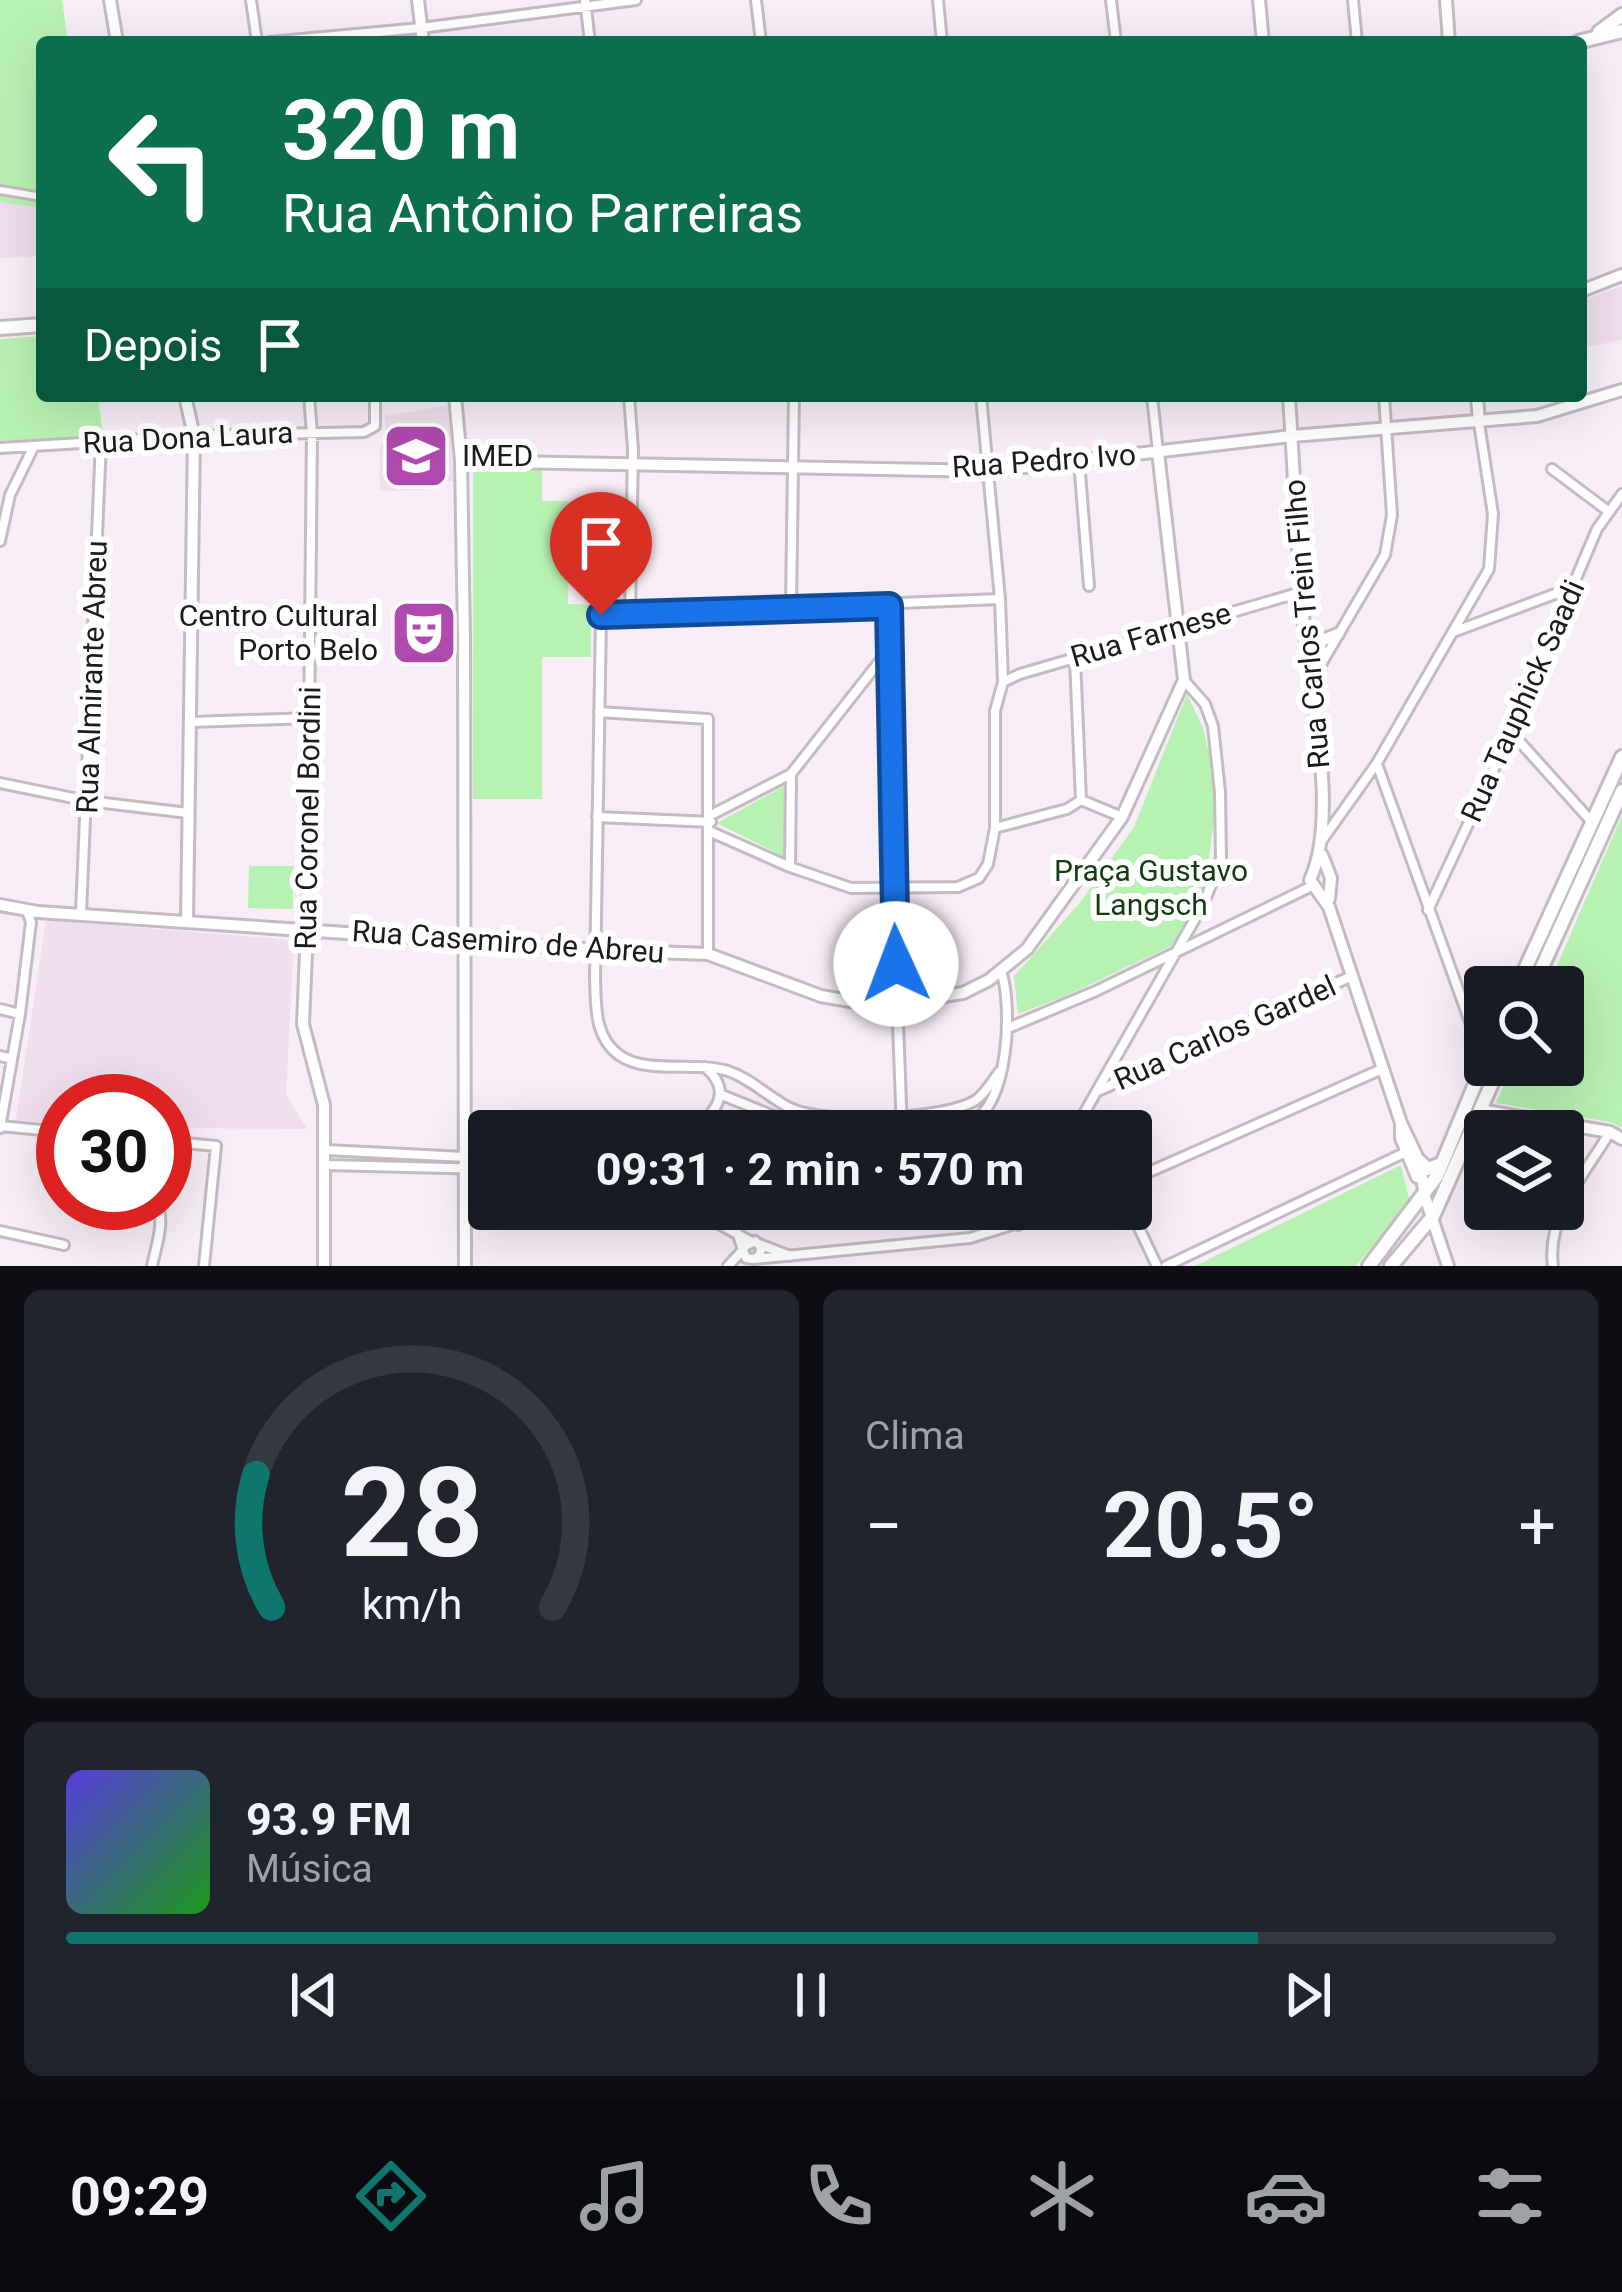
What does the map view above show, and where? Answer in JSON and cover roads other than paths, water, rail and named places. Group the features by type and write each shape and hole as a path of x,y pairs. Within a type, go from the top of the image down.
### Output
{"main road":[{"path":"1587,39 1622,23"},
{"path":"0,328 36,325"},
{"path":"1527,966 1622,757"},
{"path":"1543,966 1622,791"},
{"path":"1369,1266 1425,1196 1474,1086"},
{"path":"1391,1266 1433,1216 1492,1086"},
{"path":"1419,1161 1428,1169 1442,1163"},
{"path":"1408,1218 1425,1213 1433,1216"}],"street":[{"path":"110,0 116,36"},
{"path":"251,0 256,36"},
{"path":"418,0 422,35 585,3 635,0"},
{"path":"756,0 760,36"},
{"path":"938,0 941,36"},
{"path":"1112,0 1115,36"},
{"path":"1259,0 1262,36"},
{"path":"1354,0 1357,36"},
{"path":"1446,0 1449,36"},
{"path":"585,3 589,36"},
{"path":"0,190 36,196"},
{"path":"1587,289 1622,274"},
{"name":"Rua Pedro Ivo","path":"1587,401 1622,390"},
{"path":"186,402 194,436 187,920"},
{"name":"Rua Coronel Bordini","path":"310,402 310,718 303,1024 324,1105 324,1266"},
{"name":"Rua Dona Laura","path":"0,448 364,432 375,426 375,402"},
{"path":"456,402 461,461 465,1266"},
{"path":"629,402 630,613"},
{"path":"791,606 794,402"},
{"path":"597,817 711,823 790,867 838,886 958,887 979,878 988,864 995,828 994,711 1003,682 982,402"},
{"path":"1087,1110 1204,903 1221,859 1213,726 1205,704 1184,680 1153,402"},
{"name":"Rua Carlos Trein Filho","path":"1289,402 1304,630 1323,823 1319,880"},
{"path":"1310,685 1385,555 1392,515 1385,402"},
{"path":"1322,846 1377,763 1489,569 1492,514 1478,402"},
{"name":"Rua Pedro Ivo","path":"461,461 989,471 1292,436 1479,423 1538,416 1583,402"},
{"name":"Rua Almirante Abreu","path":"81,913 101,441"},
{"path":"0,542 10,495 33,446"},
{"path":"1079,461 1089,586"},
{"path":"1552,470 1608,511"},
{"name":"Rua Tauphick Saadi","path":"1427,910 1608,511 1622,494"},
{"path":"1454,632 1573,588"},
{"name":"Rua Farnese","path":"1003,682 1301,592"},
{"path":"798,1110 748,1080 704,1066 649,1064 621,1057 603,1037 596,1014 601,615 1000,599"},
{"path":"889,606 902,1110"},
{"path":"1304,630 1318,643 1338,634"},
{"path":"711,823 791,774 892,646"},
{"path":"1075,657 1081,800"},
{"name":"Rua Casemiro de Abreu","path":"0,905 32,915 81,913 709,954 821,996 897,1003 963,993 1027,950 1122,817 1184,680"},
{"path":"599,712 708,719 709,954"},
{"path":"191,722 310,718"},
{"path":"1511,732 1592,822"},
{"path":"1377,763 1464,1003"},
{"path":"790,867 791,774"},
{"path":"0,782 88,801 190,814"},
{"path":"995,828 1067,809 1081,800"},
{"path":"1081,800 1122,817"},
{"path":"1323,823 1339,815"},
{"path":"1008,1028 1176,953 1319,880 1382,1070 1419,1161 1425,1196"},
{"path":"32,915 0,1127 36,1130"},
{"path":"986,1110 1008,1028 1009,993 1001,969"},
{"name":"Rua Carlos Gardel","path":"1098,1091 1352,976"},
{"path":"0,1009 20,1014"},
{"path":"0,1056 12,1059"},
{"path":"704,1066 721,1084 716,1110"},
{"path":"1152,1171 1382,1070"},
{"path":"938,1110 978,1099 1000,1071"},
{"path":"722,1095 759,1110"},
{"path":"1484,1109 1616,1136 1554,1225 1553,1266"},
{"path":"1401,1123 1406,1152 1448,1266"},
{"path":"192,1144 216,1146 204,1266"},
{"path":"326,1150 468,1165"},
{"path":"351,1151 351,1165"},
{"path":"1166,1266 1406,1152"},
{"path":"326,1165 468,1165"},
{"path":"152,1266 159,1230"},
{"path":"736,1230 752,1260"},
{"path":"730,1266 970,1238 1001,1230"},
{"path":"1140,1230 1157,1266"},
{"path":"0,1231 64,1245"},
{"path":"748,1246 792,1256"},
{"path":"748,1246 761,1251 752,1260"},
{"path":"730,1266 748,1246"}],"place":[{"name":"IMED","path":"416,456"},
{"name":"Centro Cultural Porto Belo","path":"424,633"}],"park label":[{"name":"Praça Gustavo Langsch","path":"1151,888"}]}
